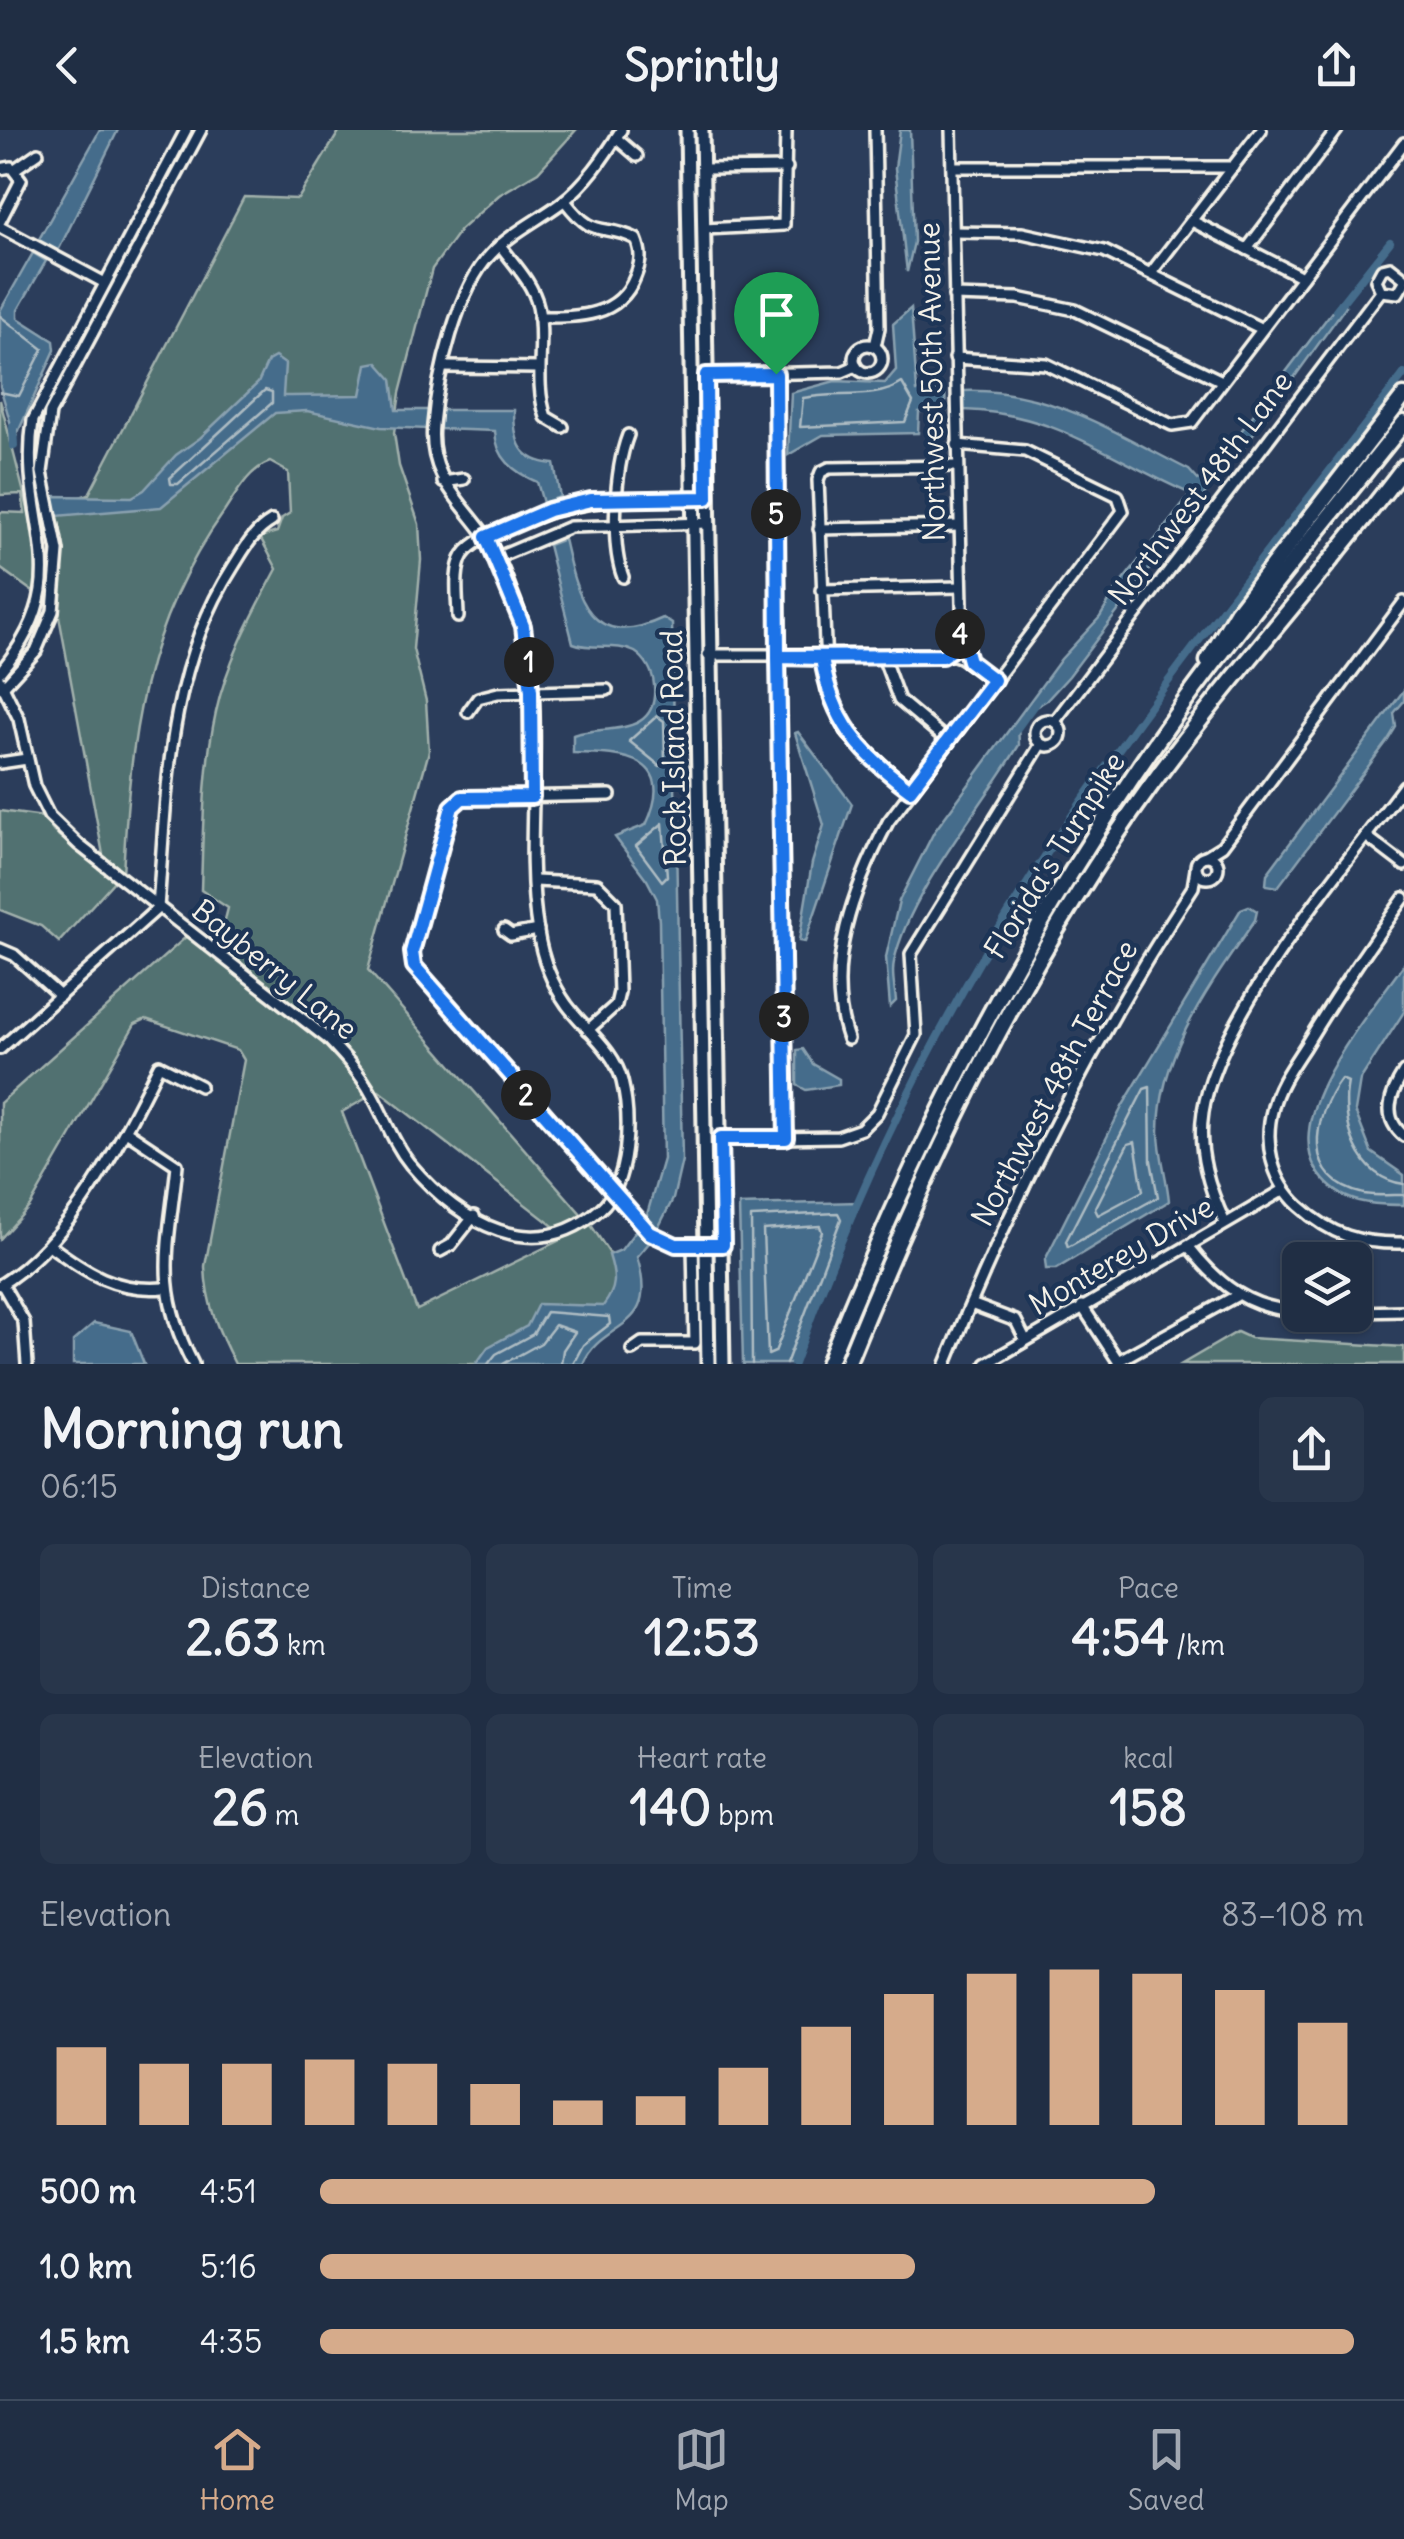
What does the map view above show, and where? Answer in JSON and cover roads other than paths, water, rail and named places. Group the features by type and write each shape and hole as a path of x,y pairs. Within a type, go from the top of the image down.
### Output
{"highway":[{"path":"1180,709 1237,612 1404,396"},
{"name":"Florida's Turnpike","path":"828,1364 880,1233 949,1084 1036,929 1180,709 1404,422"},
{"name":"Florida's Turnpike","path":"847,1364 898,1237 970,1087 1054,934 1148,789 1404,467"},
{"path":"1383,495 1404,477"}],"main road":[{"name":"Rock Island Road","path":"687,130 709,1245 708,1364"},
{"name":"Rock Island Road","path":"702,130 723,1364"}],"street":[{"path":"0,672 22,646 40,606 44,552 28,469 33,420 186,130"},
{"path":"1,685 36,651 54,611 58,551 42,472 50,413 201,130"},
{"path":"704,229 784,225 786,130"},
{"path":"875,130 879,328 875,346 883,358 877,370 868,374 856,366 854,358 859,348 875,346"},
{"name":"Northwest 50th Avenue","path":"951,130 960,653"},
{"path":"1151,274 1261,130"},
{"path":"1247,249 1337,130"},
{"path":"614,1194 624,1154 623,1086 618,1067 565,1002 548,971 538,930 531,691 523,626 486,537 443,482 432,431 444,368 463,298 474,275 500,245 565,201 619,134 636,156"},
{"path":"956,358 1046,364 1182,426 1192,422 1404,143"},
{"path":"0,169 15,169 38,153"},
{"path":"952,168 1233,167"},
{"path":"702,169 787,168"},
{"path":"15,169 21,180 0,224 117,288"},
{"path":"540,317 579,317 602,312 626,294 640,262 636,239 596,231 565,201"},
{"path":"1192,221 1302,277"},
{"path":"953,232 1022,233 1104,251 1262,330"},
{"path":"500,245 534,292 540,317 538,368 546,417 563,426"},
{"name":"Northwest 48th Lane","path":"1386,267 1403,273 1394,294 1381,291 1376,280 1379,272 1386,267"},
{"name":"Northwest 48th Lane","path":"721,1138 844,1136 861,1129 877,1113 916,1036 912,954 1041,744 1036,728 1046,720 1057,719 1381,291"},
{"path":"954,296 1018,298 1076,310 1222,381"},
{"path":"706,375 842,372 856,366"},
{"path":"444,368 538,368"},
{"path":"776,374 786,1138"},
{"path":"623,577 618,564 616,499 628,435"},
{"path":"848,1039 838,1011 839,957 868,860 910,790 1123,511 1124,503 1025,451 957,445"},
{"path":"910,790 848,734 826,689 820,590 821,472 830,468 957,466"},
{"path":"443,482 464,479"},
{"path":"458,617 457,574 464,555 486,537 549,510 616,499 707,498"},
{"path":"0,1049 158,908 171,737 179,697 202,629 226,578 256,530 272,521"},
{"path":"496,558 570,527 708,523"},
{"path":"819,529 958,526"},
{"path":"820,590 960,587"},
{"name":"Northwest 48th Terrace","path":"946,1364 1047,1138 1194,888 1196,870 1206,856 1222,846 1404,602"},
{"path":"696,651 711,656 822,658 960,653 994,680"},
{"path":"883,658 887,679 899,700 948,742"},
{"name":"Bayberry Lane","path":"1,685 19,719 34,786 49,816 158,908 328,1039 357,1070 394,1142 412,1166 498,1232 542,1239 583,1224 614,1194"},
{"path":"468,712 478,698 531,691 606,690"},
{"name":"Northwest 48th Lane","path":"1041,744 1049,746 1059,740 1057,719"},
{"path":"0,763 27,759"},
{"path":"1225,1224 1208,1183 1203,1152 1202,1116 1210,1078 1229,1034 1404,786"},
{"path":"610,795 462,798 452,807 412,952 414,966 614,1194 662,1241 723,1245"},
{"path":"1366,836 1404,865"},
{"name":"Northwest 48th Terrace","path":"1194,888 1210,878 1218,867 1222,846"},
{"path":"1206,856 1218,867"},
{"path":"1196,870 1210,878"},
{"path":"534,881 597,884 616,903 619,992 616,1005 588,1030"},
{"path":"1404,898 1342,983 1283,1081 1272,1108 1270,1142 1282,1190 1341,1238 1404,1243"},
{"path":"504,930 511,935 538,930"},
{"path":"0,949 14,955 60,996"},
{"path":"28,1364 24,1322 1,1284 49,1245 126,1132 159,1065 200,1086"},
{"path":"1404,1072 1389,1101 1390,1119 1404,1136"},
{"path":"126,1132 177,1164 164,1288 177,1334 193,1364"},
{"name":"Monterey Drive","path":"986,1364 1282,1190"},
{"path":"440,1251 451,1245 474,1216"},
{"path":"49,1245 96,1280 121,1288 164,1288"},
{"path":"632,1350 642,1343 695,1343 693,1245"},
{"path":"1189,1247 1236,1296 1282,1308"},
{"path":"1082,1306 1118,1361 1236,1296"},
{"path":"971,1304 1016,1321 1025,1339"},
{"path":"1372,1312 1404,1312"}],"water":[{"path":"100,130 118,130 58,251 38,241"},
{"path":"900,130 910,130 914,242 907,272 895,168"},
{"path":"33,253 46,261 18,310 18,318 54,341 55,350 15,439 0,386 0,311"},
{"path":"1340,301 1346,306 1243,448 1224,465 1224,474 1206,491 1195,514 1181,515 1166,532 1171,541 1069,676 1018,723 1019,745 930,879 902,935 894,962 896,1001 890,1007 886,957 899,901 934,832 1061,659 1100,617 1117,588 1191,494 1056,429 1028,419 964,410 964,391 995,392 1053,405 1135,442 1189,470 1198,480 1209,473"},
{"path":"911,308 917,391 945,391 946,411 919,412 918,433 823,435 788,455 791,393 835,381 885,383 896,370 893,324"},
{"path":"275,357 285,364 283,396 361,395 367,364 377,362 392,379 396,410 429,410 427,429 381,427 307,411 275,413 161,507 57,516 52,496 132,497 144,490 176,455 200,438 258,383 268,361"},
{"path":"441,410 514,410 521,448 533,459 554,464 560,497 543,503 537,482 514,469 503,456 495,431 440,429"},
{"path":"564,539 582,598 603,623 618,628 638,627 663,618 672,624 682,1160 673,1199 657,1230 646,1218 663,1159 657,899 615,837 646,825 655,785 650,772 627,758 573,753 573,735 626,726 648,714 653,702 653,680 646,662 635,652 573,643 548,545"},
{"path":"1404,690 1404,701 1394,713 1396,727 1388,740 1278,887 1266,885 1267,874"},
{"path":"795,733 852,804 805,942 799,941 812,863 824,825"},
{"path":"1249,906 1257,911 1255,920 1191,1020 1168,1074 1159,1131 1169,1201 1056,1269 1046,1269 1045,1260 1123,1105 1241,909"},
{"path":"1404,964 1404,1012 1360,1080 1355,1111 1371,1152 1404,1175 1404,1205 1366,1203 1333,1189 1316,1169 1309,1146 1311,1120 1335,1063"},
{"path":"803,1049 813,1064 839,1079 839,1085 806,1090 797,1085 797,1050"},
{"path":"859,1202 794,1364 743,1364 739,1205"},
{"path":"637,1229 649,1243 637,1257 641,1300 626,1323 602,1339 583,1364 476,1364 488,1347 527,1326 538,1304 603,1306 614,1282 609,1255 621,1250"},
{"path":"94,1323 131,1331 144,1364 73,1364 73,1341"}],"waterway":[{"path":"1336,310 1390,242"},
{"path":"794,1364 848,1225 911,1088 1022,892 1145,713 1404,374"},
{"path":"13,426 14,446"},
{"path":"1162,542 1188,510"},
{"path":"1015,731 1036,702"}]}
